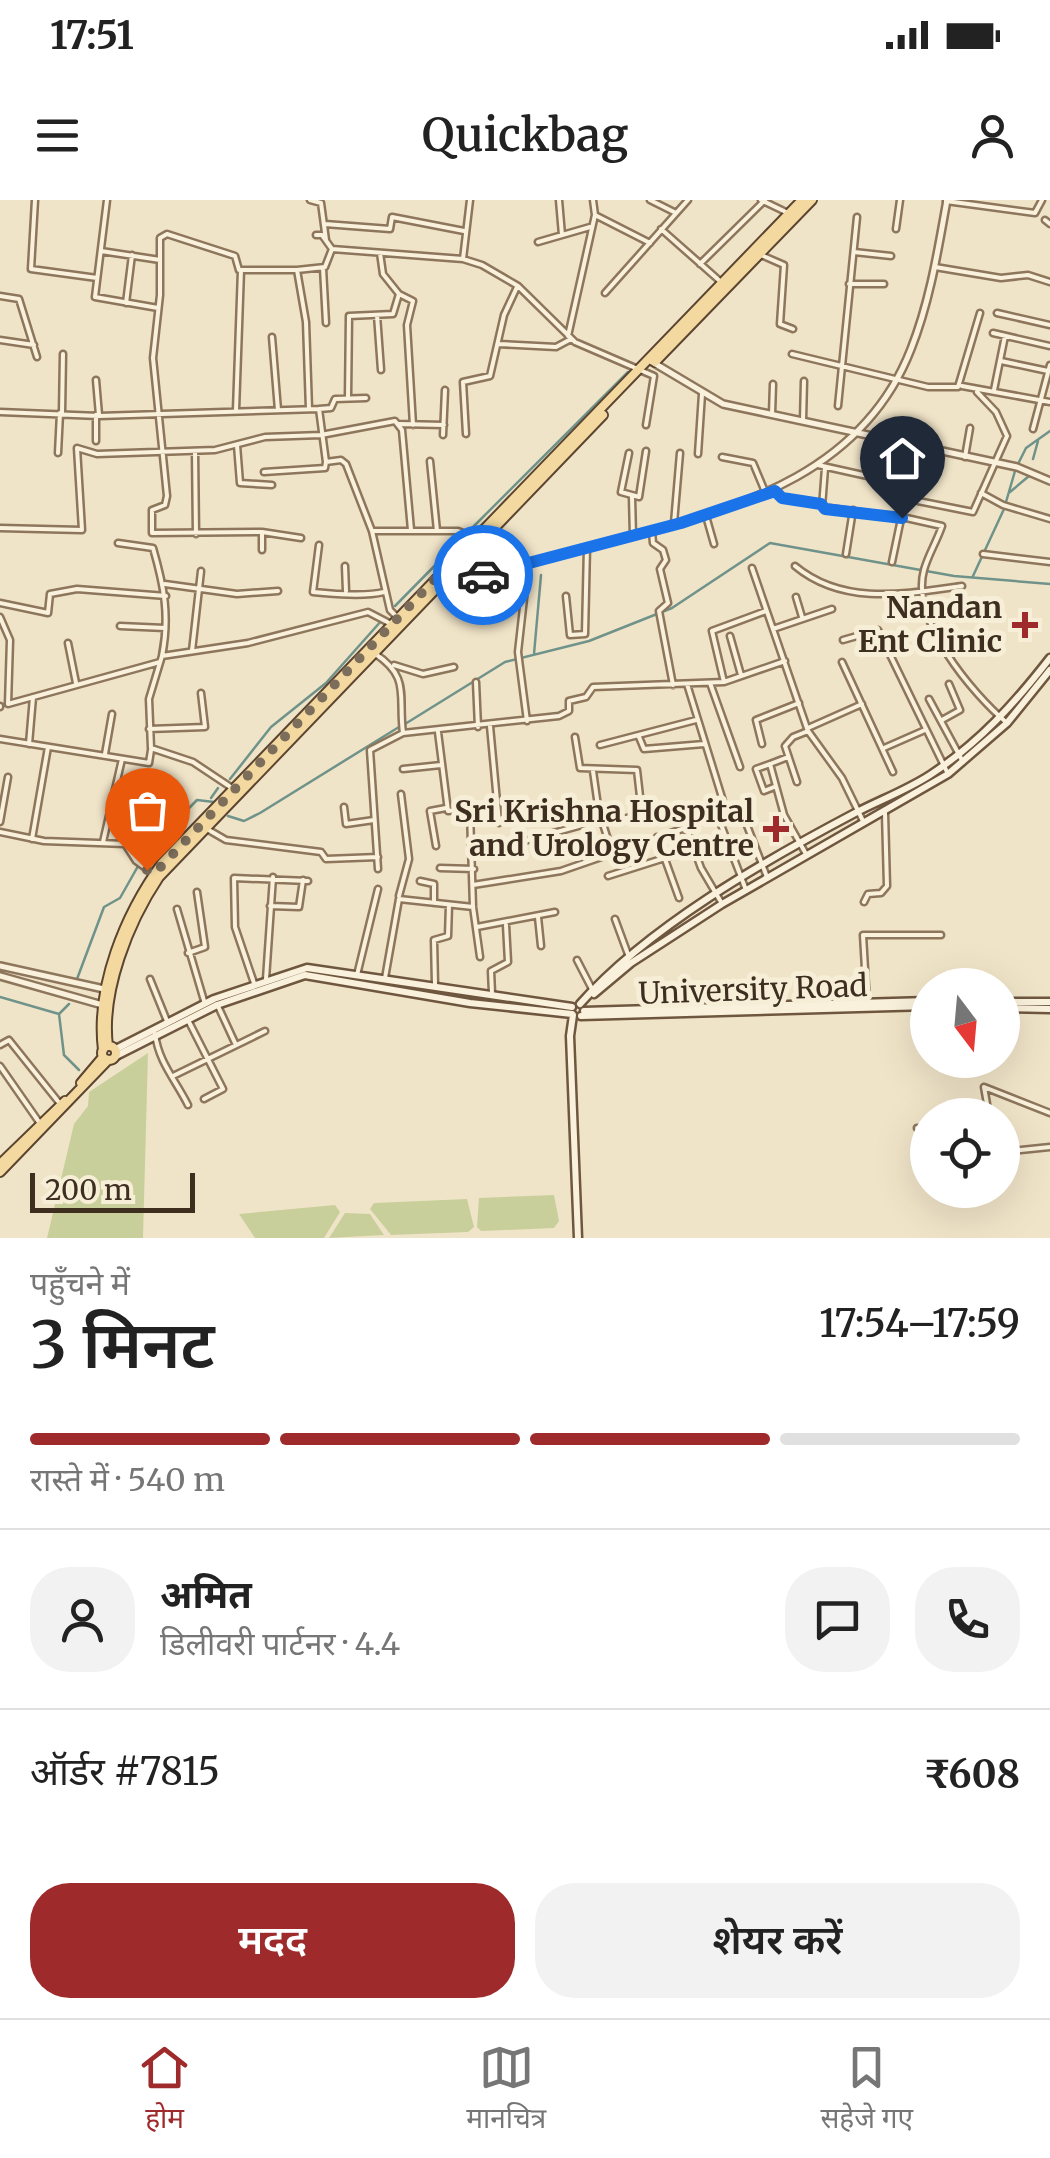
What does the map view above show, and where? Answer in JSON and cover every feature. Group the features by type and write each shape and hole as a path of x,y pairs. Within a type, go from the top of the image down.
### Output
{"main road":[{"path":"792,216 802,200"},
{"path":"0,1172 109,1053 106,1006 140,908 156,875 724,285 812,200"},
{"path":"1004,721 1050,658"},
{"path":"630,960 948,774 1050,670"},
{"path":"578,1238 572,1041 578,1012 594,991 716,896 858,811 961,758"},
{"path":"0,1164 43,1128 109,1053 254,983 306,968 578,1012"},
{"path":"154,1032 205,1004 290,978 318,975 470,1003 578,1012"},
{"name":"University Road","path":"578,1012 910,1004"},
{"path":"1020,1005 1050,1005"}],"street":[{"path":"34,200 30,267 98,278"},
{"path":"107,200 97,299 158,308"},
{"path":"310,200 321,203 326,241"},
{"path":"462,259 470,200"},
{"path":"559,200 562,236"},
{"path":"497,344 556,347 569,338 595,215 592,200"},
{"path":"650,200 676,212"},
{"path":"606,294 688,200"},
{"path":"700,264 763,200 792,216"},
{"path":"896,229 900,200"},
{"path":"441,578 528,563 706,516 775,491 822,466 855,433 895,380 910,351 935,267 946,200 1038,212 1042,200"},
{"path":"1011,210 1013,200"},
{"path":"595,215 650,242"},
{"path":"325,224 390,230 392,217 464,231"},
{"path":"838,406 857,217"},
{"path":"538,242 590,227"},
{"path":"661,230 724,285"},
{"path":"0,739 149,764 149,699 166,628 166,584 153,548 152,533 152,510 167,503 153,358 160,238 164,234 235,256 241,270 236,412"},
{"path":"316,235 332,250"},
{"path":"332,250 462,259 518,286 569,338 647,366 723,404 998,464 1050,481"},
{"path":"326,323 323,268 332,250"},
{"path":"101,251 160,260"},
{"path":"758,252 784,265 780,324 793,329"},
{"path":"854,252 891,256"},
{"path":"380,253 383,274 399,294 413,301 407,322 413,425"},
{"path":"126,304 132,256"},
{"path":"935,267 1050,282"},
{"path":"241,270 323,268"},
{"path":"296,270 306,322 308,409"},
{"path":"849,284 884,284"},
{"path":"466,434 463,382 489,378 518,286"},
{"path":"348,399 349,316 395,313 399,294"},
{"path":"0,296 19,299 37,358"},
{"path":"961,386 980,313"},
{"path":"377,314 381,370"},
{"path":"997,314 1050,325"},
{"path":"993,333 1050,346"},
{"path":"994,392 1006,336"},
{"path":"272,337 278,410"},
{"path":"0,340 34,345"},
{"path":"58,452 63,354"},
{"path":"792,354 928,387 961,386 1050,402"},
{"path":"1000,361 1049,368 1033,428"},
{"path":"646,425 655,378 647,366"},
{"path":"96,380 96,441"},
{"path":"803,420 804,381"},
{"path":"772,414 773,384"},
{"path":"444,435 446,390"},
{"path":"698,454 702,392"},
{"path":"918,500 973,512 998,464 1007,428 978,392"},
{"path":"0,412 98,415 319,409 332,408 334,399 366,398"},
{"path":"264,472 325,468 319,409"},
{"path":"0,528 82,530 77,448 97,454 194,451 264,437 321,435 388,422 444,425"},
{"path":"399,424 411,530"},
{"path":"964,457 970,428"},
{"path":"237,445 240,482 272,485"},
{"path":"194,451 196,534"},
{"path":"629,452 621,492 632,497 641,495 646,451"},
{"path":"673,525 680,453"},
{"path":"722,457 752,463 766,494"},
{"path":"326,462 344,460 372,531 384,592 397,623"},
{"path":"430,461 437,531"},
{"path":"822,466 821,504 825,509 902,517 942,526 923,571 922,592 941,643 970,690 1004,721"},
{"path":"822,466 908,485 892,562"},
{"path":"775,491 782,498 821,504"},
{"path":"982,493 1003,505 1050,519"},
{"path":"632,497 632,536"},
{"path":"846,554 853,510"},
{"path":"706,516 714,544"},
{"path":"372,531 458,531 478,540"},
{"path":"652,531 653,543 664,550 666,560 660,569 668,603 659,611 672,685"},
{"path":"152,533 262,532 302,538"},
{"path":"262,532 262,550"},
{"path":"118,544 153,548"},
{"path":"320,545 312,592 346,591 368,596 384,592"},
{"path":"566,596 570,635 586,634 588,548"},
{"path":"983,554 1050,562"},
{"path":"527,722 518,652 528,563"},
{"path":"345,566 346,591"},
{"path":"795,566 816,583 884,597 962,586"},
{"path":"752,568 808,730 842,778 863,821"},
{"path":"192,651 201,571"},
{"path":"166,584 265,595 278,591"},
{"path":"0,604 48,613 50,594 72,589 166,596"},
{"path":"796,597 802,619"},
{"path":"773,629 832,609"},
{"path":"724,682 712,631 766,611"},
{"path":"0,706 192,651 248,644 368,612 397,623"},
{"path":"0,616 10,637 8,704"},
{"path":"120,626 166,628"},
{"path":"843,640 878,630 948,774"},
{"path":"730,636 741,676"},
{"path":"68,643 76,683"},
{"path":"371,651 394,666 423,674 454,667"},
{"path":"378,869 370,750 403,733 527,722 569,712 570,702 586,696 594,687 724,682 785,661"},
{"path":"842,662 893,772"},
{"path":"394,666 402,688 403,733"},
{"path":"476,682 478,727"},
{"path":"710,683 740,766"},
{"path":"687,684 724,804 741,810 767,877"},
{"path":"941,721 960,710 949,684"},
{"path":"148,729 204,728 201,693"},
{"path":"29,744 33,697"},
{"path":"929,699 961,758"},
{"path":"762,744 756,720 799,703"},
{"path":"798,782 788,757 786,746 790,740 862,704"},
{"path":"105,756 112,714"},
{"path":"600,745 696,720"},
{"path":"490,726 499,823"},
{"path":"438,730 446,808"},
{"path":"882,749 925,730"},
{"path":"639,737 644,748 704,744"},
{"path":"474,855 641,815 636,769 593,772 579,768 575,738"},
{"path":"32,839 48,748"},
{"path":"151,748 193,762 236,790"},
{"path":"770,764 778,786 764,791 756,769 788,757"},
{"path":"104,842 122,759"},
{"path":"403,769 441,765"},
{"path":"593,772 601,822 612,852"},
{"path":"0,822 8,777"},
{"path":"774,787 806,854"},
{"path":"384,981 409,859 401,794"},
{"path":"436,846 429,813 446,808 470,812 497,806"},
{"path":"344,807 346,824 376,820"},
{"path":"715,809 746,890"},
{"path":"864,902 868,894 881,893 887,886 884,810"},
{"path":"470,812 473,907 480,957"},
{"path":"682,816 693,848 722,904"},
{"path":"202,825 226,840 322,852 326,859 378,857"},
{"path":"474,885 561,871 686,828"},
{"path":"0,832 32,839 125,844 139,863 156,875"},
{"path":"658,837 679,898"},
{"path":"608,876 693,848"},
{"path":"440,868 474,869"},
{"path":"266,979 273,877"},
{"path":"254,983 235,927 234,878 306,881 299,906 270,906"},
{"path":"420,881 434,884 434,903"},
{"path":"357,975 378,889"},
{"path":"188,952 205,947 197,892"},
{"path":"399,898 473,907"},
{"path":"435,990 435,939 448,936 450,905"},
{"path":"177,909 205,1004"},
{"path":"477,927 506,925 555,912"},
{"path":"538,917 541,946"},
{"path":"615,919 630,960"},
{"path":"492,997 491,971 508,962 506,925"},
{"path":"867,1005 863,934 941,935"},
{"path":"577,960 594,991"},
{"path":"602,964 611,975"},
{"path":"0,966 110,991"},
{"path":"0,976 106,1006"},
{"path":"150,979 168,1023"},
{"path":"216,1002 236,1045"},
{"path":"186,1016 204,1055 211,1058 223,1091 204,1098"},
{"path":"173,1076 266,1031"},
{"path":"154,1032 160,1063 173,1076 188,1105"},
{"path":"0,1045 9,1040 62,1105"},
{"path":"0,1066 43,1128"},
{"path":"986,1098 984,1087 1012,1098"},
{"path":"1020,1101 1050,1113"},
{"path":"1020,1150 1050,1147"}],"green space":[{"path":"148,1053 143,1238 47,1238 74,1124 88,1106 89,1092"},
{"path":"554,1195 559,1221 554,1228 481,1231 477,1227 479,1198"},
{"path":"467,1199 474,1227 468,1232 391,1235 370,1209 374,1203"},
{"path":"335,1205 340,1212 324,1238 255,1238 239,1214"},
{"path":"345,1213 370,1214 384,1235 329,1238"}],"waterway":[{"path":"470,530 628,372"},
{"path":"1018,464 1026,448 1050,431"},
{"path":"1033,459 1038,441"},
{"path":"1006,502 1015,471"},
{"path":"1010,492 1029,476"},
{"path":"973,576 1004,509"},
{"path":"395,606 460,540"},
{"path":"405,724 505,662 589,641 672,608 770,543 954,576 1050,584"},
{"path":"534,654 541,575"},
{"path":"230,779 271,727 326,683 382,620"},
{"path":"228,816 244,821 260,813 399,727"},
{"path":"211,798 218,788"},
{"path":"77,979 104,907 120,898 146,852 197,800 214,802"},
{"path":"0,997 59,1014 69,1004"},
{"path":"59,1014 64,1055 79,1070"}],"way so far":[{"path":"147,870 154,874 178,844 438,576 443,580 483,575"}],"place":[{"name":"Nandan Ent Clinic","path":"1025,625"},
{"name":"Sri Krishna Hospital and Urology Centre","path":"776,829"}],"route":[{"path":"483,575 681,523 775,491 782,498 821,504 825,509 902,518"}]}
